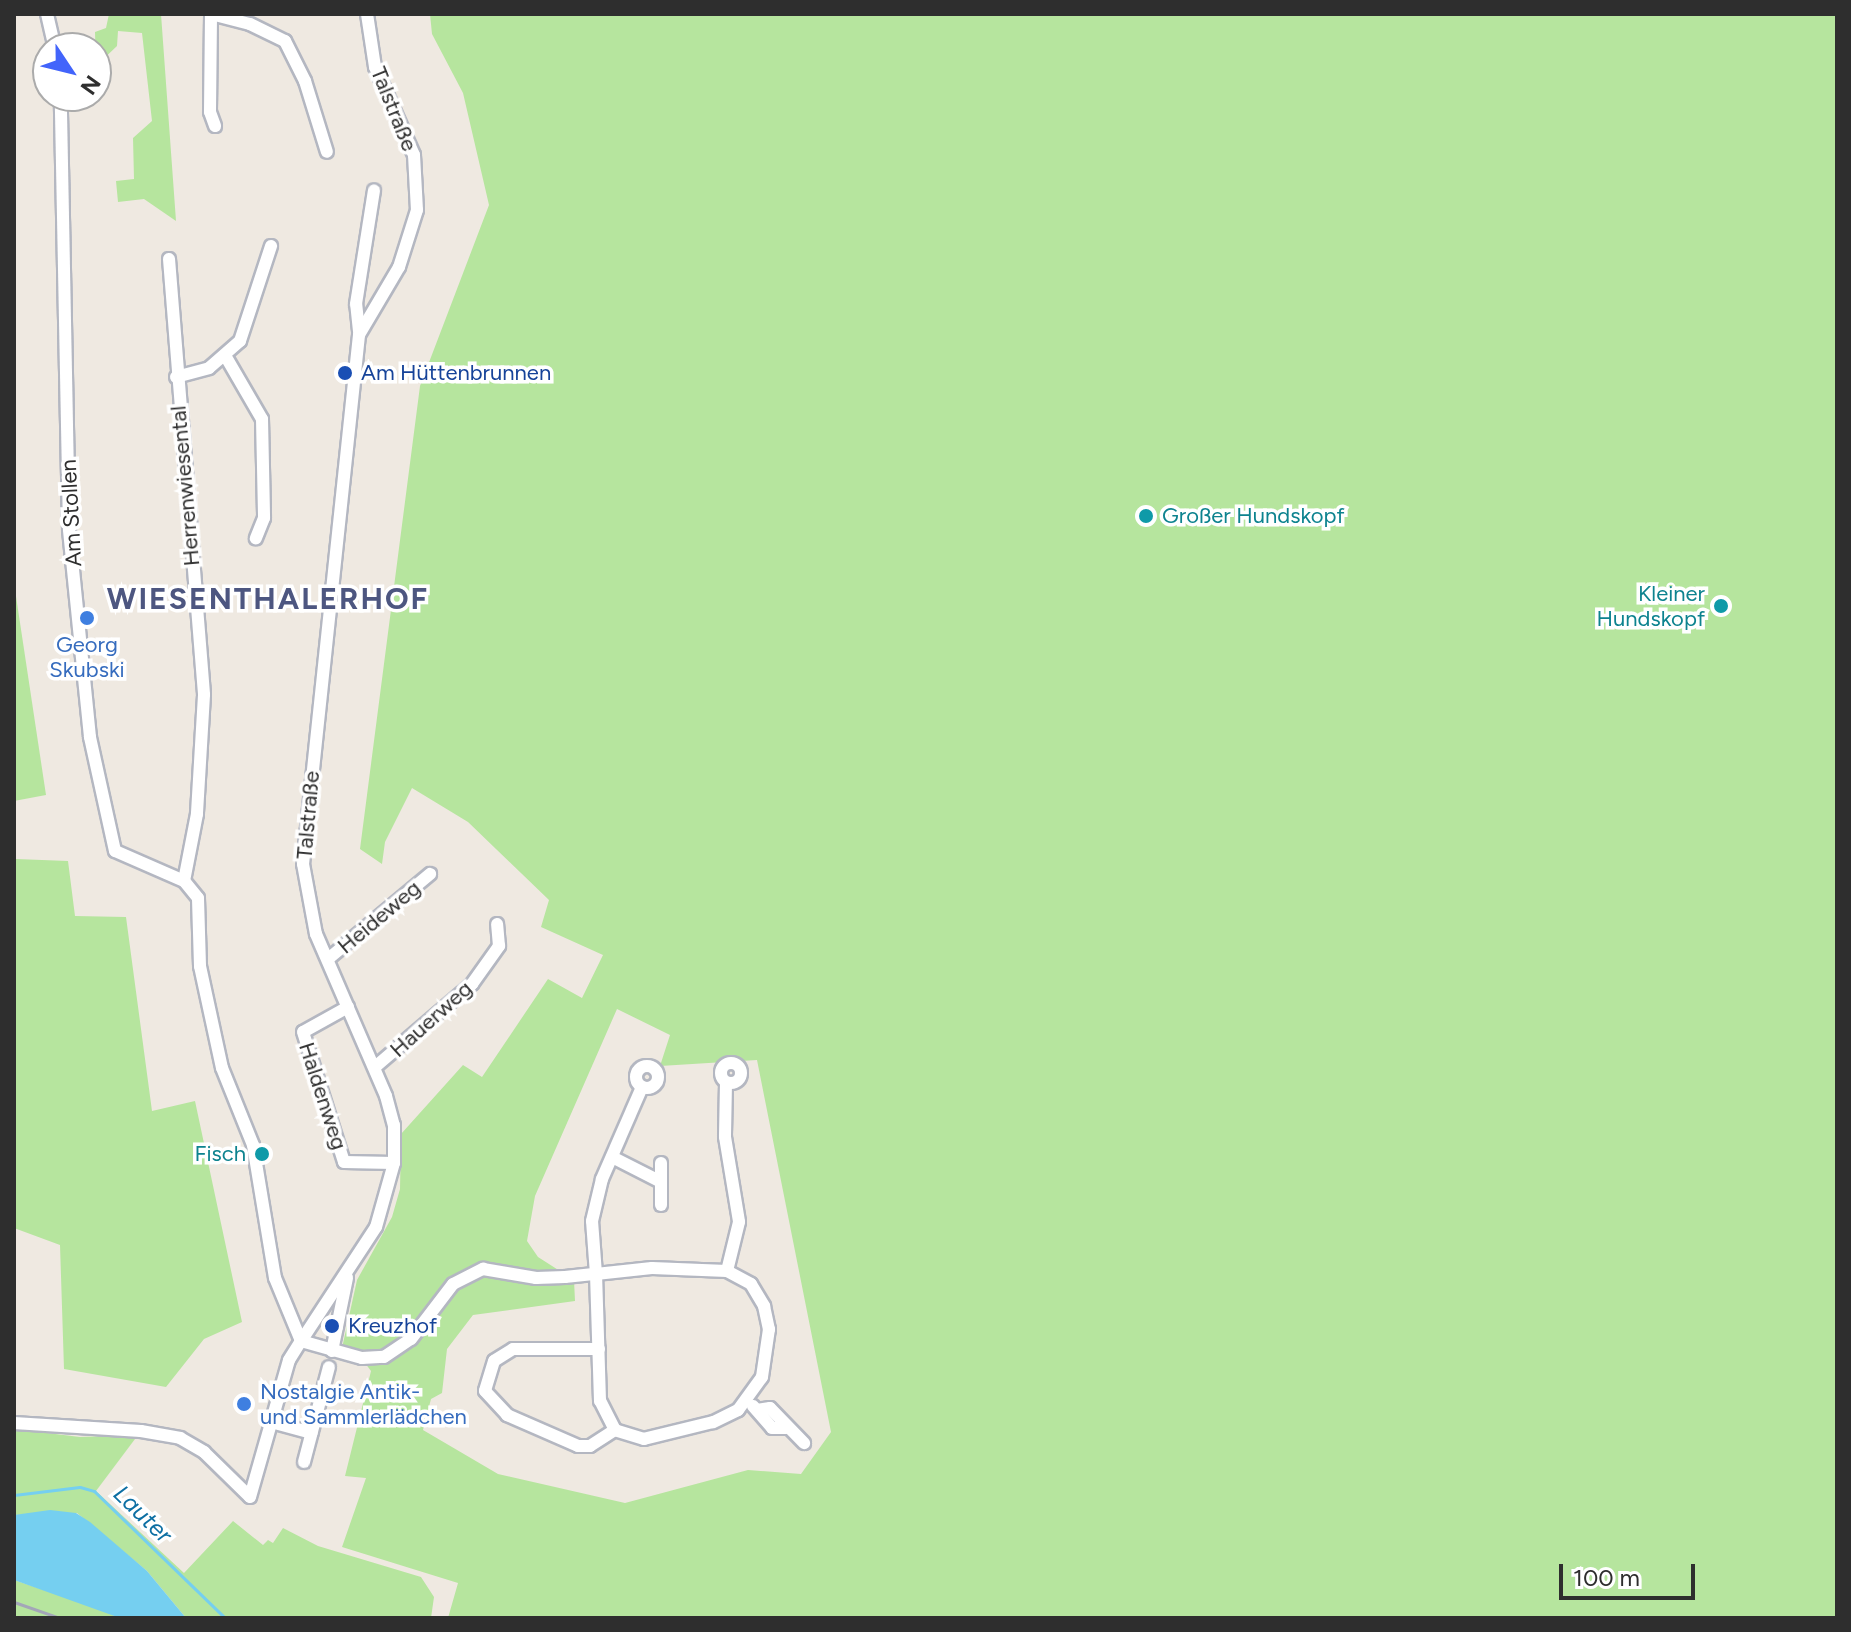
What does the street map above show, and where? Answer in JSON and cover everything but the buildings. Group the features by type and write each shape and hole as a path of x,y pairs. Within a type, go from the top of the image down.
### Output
{"street":[{"name":"Talstraße","path":"359,335 399,267 413,231 419,185 405,130 375,67 367,14"},
{"path":"215,126 210,112 211,15 250,24 285,41 305,81 327,152"},
{"name":"Am Stollen","path":"61,112 69,529 90,737 115,851 184,881"},
{"name":"Talstraße","path":"14,1423 180,1438 204,1452 250,1497 289,1360 376,1227 394,1163 394,1125 375,1067 328,959 308,904 303,864 359,335 356,304 374,190"},
{"path":"256,538 264,518 266,443 251,394 226,357 247,324 271,246"},
{"name":"Herrenwiesental","path":"169,259 176,377 204,695 197,814 184,881"},
{"name":"Herrenwiesental","path":"176,377 209,368 226,357"},
{"name":"Heideweg","path":"328,959 430,874"},
{"path":"184,881 198,898 200,966 222,1068 253,1145 275,1278 301,1341 369,1358 398,1350 444,1292 483,1269 536,1278 652,1268 727,1271 751,1284 764,1306 769,1329 767,1361 752,1406"},
{"name":"Hauerweg","path":"375,1067 472,984 499,946 497,924"},
{"name":"Haldenweg","path":"348,1007 303,1032 344,1162 394,1163"},
{"path":"726,1083 725,1137 739,1222 727,1271"},
{"path":"642,1087 612,1157 592,1221 600,1401 615,1430 644,1439 726,1417 752,1406 770,1408 786,1428 804,1443"},
{"path":"612,1157 661,1182"},
{"path":"661,1163 661,1205"},
{"name":"Talstraße","path":"332,1351 349,1271"},
{"path":"599,1349 513,1349 489,1369 485,1391 507,1415 569,1443 590,1446 615,1430"},
{"path":"304,1462 329,1367"},
{"path":"271,1422 312,1433"}],"green space":[{"path":"109,14 161,14 176,221 144,199 118,202 116,181 134,179 133,138 152,121 142,33 118,31 117,46 112,51 112,32 95,32 106,28"},
{"path":"430,14 1837,14 1837,1618 448,1618 458,1583 342,1547 366,1478 345,1476 371,1371 356,1351 342,1348 357,1280 392,1217 400,1189 401,1134 463,1065 482,1077 548,979 582,998 603,955 541,927 549,900 468,822 412,788 385,842 382,864 360,849 420,386 489,205 463,93 432,34","holes":["617,1009 670,1035 660,1066 757,1060 831,1432 801,1474 748,1470 625,1503 498,1474 423,1430 431,1399 442,1393 447,1349 473,1315 575,1301 574,1280 538,1257 527,1241 535,1196"]},
{"path":"14,583 46,795 14,801"},
{"path":"14,845 16,859 68,861 75,916 126,917 152,1111 195,1101 242,1322 204,1339 166,1387 64,1369 60,1245 14,1228"},
{"path":"14,1429 80,1437 138,1435 96,1491 184,1573 233,1521 263,1545 268,1540 273,1543 283,1528 318,1546 421,1577 434,1597 431,1618 186,1618 147,1571 77,1513 14,1515"},
{"path":"14,1580 92,1606 120,1618 14,1618"}],"water":[{"path":"50,1510 76,1513 90,1522 147,1571 186,1618 120,1618 14,1580 14,1515"}],"waterway":[{"name":"Lauter","path":"14,1495 80,1487 94,1491 225,1618"}],"railway":[{"path":"14,1602 60,1618"}],"place":[{"name":"Am Hüttenbrunnen","path":"345,373"},
{"name":"Großer Hundskopf","path":"1146,516"},
{"name":"Kleiner Hundskopf","path":"1721,606"},
{"name":"Georg Skubski","path":"87,618"},
{"name":"Fisch","path":"262,1154"},
{"name":"Kreuzhof","path":"332,1326"},
{"name":"Nostalgie Antik- und Sammlerlädchen","path":"244,1404"}],"district":[{"name":"WIESENTHALERHOF","path":"268,599"}]}
